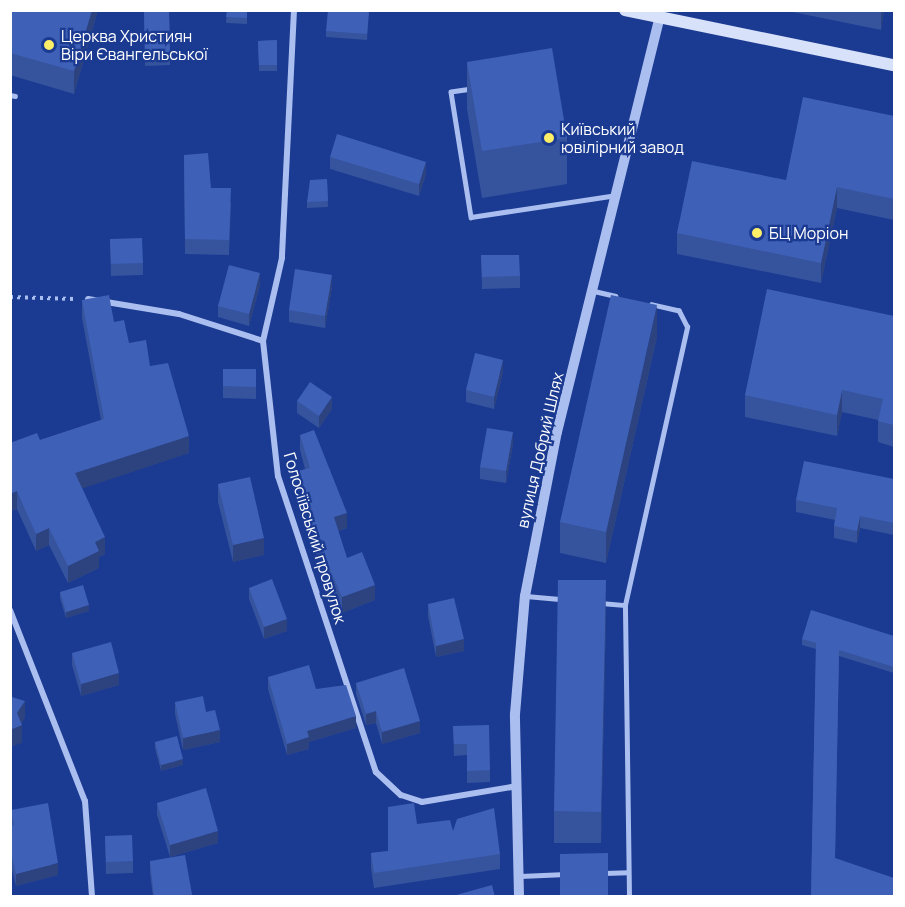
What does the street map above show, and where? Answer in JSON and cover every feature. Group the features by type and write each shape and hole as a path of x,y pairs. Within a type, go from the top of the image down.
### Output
{"main road":[{"path":"625,10 660,15 894,65"}],"street":[{"name":"Голосіївський провулок","path":"294,10 282,258 263,341 278,476 376,772 401,795 422,802 518,786"},
{"name":"вулиця Добрий Шлях","path":"519,897 517,670 525,596 592,291 618,195 660,15"},
{"path":"88,299 179,314 263,341"},
{"path":"10,610 85,801 92,897"}],"lane":[{"path":"484,87 451,92 471,217 618,195"},
{"path":"592,291 624,298"},
{"path":"629,897 625,605 687,327 679,311 646,304"},
{"path":"525,596 569,600"},
{"path":"592,602 625,605"},
{"path":"595,873 628,872"},
{"path":"519,876 573,874"}],"path":[{"path":"10,297 88,299"}],"building":[{"name":"Церква Християн Віри Євангельської","path":"10,10 92,10 74,71 10,53"},
{"path":"144,10 169,10 170,54 145,54"},
{"path":"227,10 247,10 247,18 226,17"},
{"path":"328,10 369,10 367,34 326,31"},
{"path":"277,40 277,65 259,65 258,41"},
{"path":"552,48 567,138 482,151 467,62"},
{"path":"803,97 894,116 894,199 837,187 821,263 677,233 692,161 786,180"},
{"path":"337,134 426,162 419,184 330,157"},
{"path":"208,153 211,188 231,188 229,240 185,239 184,155"},
{"path":"327,179 328,201 307,202 310,180"},
{"path":"142,238 143,263 111,264 110,239"},
{"path":"481,255 519,255 520,276 482,277"},
{"path":"229,265 260,273 249,314 218,306"},
{"path":"295,269 332,275 325,316 289,310"},
{"path":"767,289 894,316 894,425 878,421 883,399 842,390 837,415 745,395"},
{"path":"109,295 114,322 124,320 129,343 146,340 150,366 168,363 189,436 75,473 105,537 95,542 99,551 68,566 49,528 36,534 17,491 10,494 10,443 37,433 40,440 104,419 82,300"},
{"path":"611,295 657,305 606,532 560,522"},
{"path":"475,353 503,360 494,397 466,390"},
{"path":"223,369 256,369 256,387 223,386"},
{"path":"310,382 332,397 319,416 297,401"},
{"path":"487,428 513,432 506,471 480,467"},
{"path":"314,430 347,513 334,517 347,558 362,552 375,585 342,597 309,521 315,519 299,471 310,468 300,435"},
{"path":"804,461 894,479 894,523 860,516 857,531 834,526 837,508 796,500"},
{"path":"250,477 264,538 233,545 218,484"},
{"path":"272,579 287,619 264,627 249,588"},
{"path":"558,580 606,580 601,812 554,811"},
{"path":"83,585 89,605 66,612 60,592"},
{"path":"454,598 464,639 436,646 428,604"},
{"path":"811,610 894,636 894,667 839,650 835,858 894,878 894,897 811,897 816,643 802,639"},
{"path":"111,642 119,673 81,684 72,653"},
{"path":"309,665 316,689 346,685 356,716 307,731 309,737 287,744 268,677"},
{"path":"404,668 420,721 382,732 376,711 366,714 356,683"},
{"path":"10,695 25,701 17,713 22,725 10,730"},
{"path":"203,696 206,712 215,710 220,730 183,738 175,702"},
{"path":"489,725 490,770 467,771 467,744 454,744 453,726"},
{"path":"177,736 183,759 161,765 155,742"},
{"path":"206,788 218,831 170,845 157,803"},
{"path":"48,803 58,863 16,874 10,850 10,826 14,825 11,810"},
{"path":"414,803 417,824 450,820 453,831 457,819 494,808 500,854 374,873 371,853 388,851 388,807"},
{"path":"132,835 133,861 106,862 105,836"},
{"path":"608,853 608,897 560,897 560,854"},
{"path":"185,855 192,894 185,897 154,897 150,861"},
{"path":"492,885 495,897 449,897"}],"place":[{"name":"Церква Християн Віри Євангельської","path":"49,45"},
{"name":"Київський ювілірний завод","path":"549,138"},
{"name":"БЦ Моріон","path":"757,233"}]}
